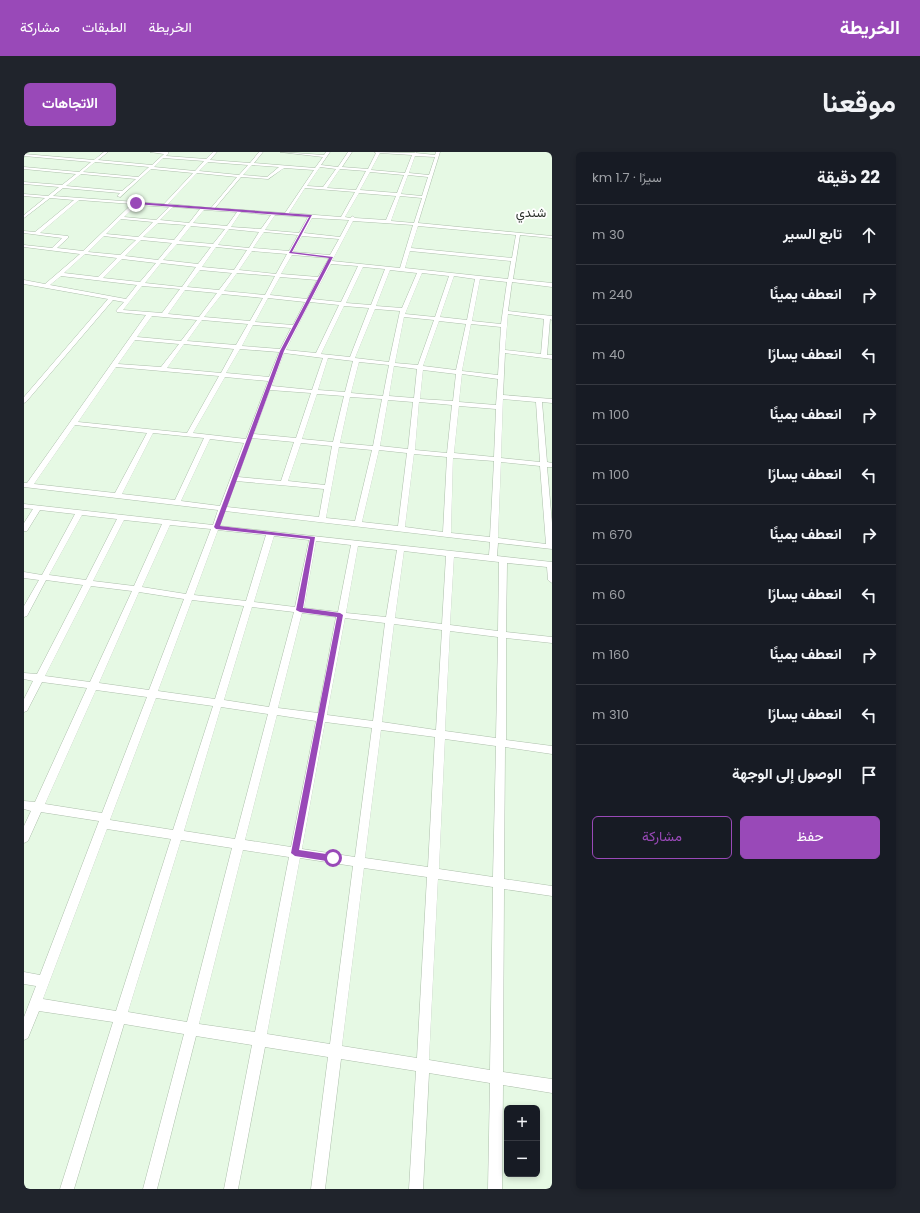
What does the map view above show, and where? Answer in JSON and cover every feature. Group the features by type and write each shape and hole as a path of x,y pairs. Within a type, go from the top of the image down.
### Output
{"street":[{"path":"36,160 48,152"},
{"path":"24,217 106,152"},
{"path":"152,152 168,153"},
{"path":"165,205 215,152"},
{"path":"212,208 260,152"},
{"path":"282,152 327,154"},
{"path":"324,189 350,152"},
{"path":"342,218 378,152 437,154 402,269"},
{"path":"113,202 168,153"},
{"path":"388,222 414,153"},
{"path":"286,214 327,154"},
{"path":"24,155 268,178 282,167"},
{"path":"163,157 282,167 369,170 431,176"},
{"path":"24,168 30,164"},
{"path":"24,168 139,178"},
{"path":"24,183 123,192"},
{"path":"304,187 424,197"},
{"path":"24,195 77,200 352,218 552,237"},
{"path":"37,233 77,200"},
{"path":"46,286 84,253 136,203"},
{"path":"98,279 172,206"},
{"path":"203,208 119,311 295,327"},
{"path":"164,315 240,211"},
{"path":"163,369 236,271 274,213"},
{"path":"189,435 311,216"},
{"path":"120,218 341,238"},
{"path":"24,1034 282,351 352,218"},
{"path":"24,232 66,236 53,249"},
{"path":"495,1189 502,634 498,559 493,540 500,377 505,312 518,234"},
{"path":"103,235 290,253 361,265 552,285"},
{"path":"24,246 199,267 319,279"},
{"path":"408,249 514,260"},
{"path":"318,355 361,265"},
{"path":"322,520 354,360 372,307 388,268"},
{"path":"358,524 376,448 391,364 403,312 420,271"},
{"path":"59,274 141,284 372,307 436,319 504,326"},
{"path":"401,529 420,368 452,275"},
{"path":"447,535 450,455 459,372 478,277"},
{"path":"24,282 127,301"},
{"path":"24,400 112,298"},
{"path":"505,312 549,317 544,356"},
{"path":"150,314 27,485 551,547 539,400"},
{"path":"132,338 282,351 500,377"},
{"path":"502,351 552,357"},
{"path":"284,484 326,356"},
{"path":"114,365 223,375 315,392 499,407"},
{"path":"499,397 552,402"},
{"path":"73,423 208,437 299,440 552,465"},
{"path":"117,496 151,431"},
{"path":"177,503 208,437"},
{"path":"234,480 328,487"},
{"path":"24,506 551,565 552,580"},
{"path":"24,529 38,507"},
{"path":"24,614 80,512"},
{"path":"24,708 122,517"},
{"path":"24,838 166,522"},
{"path":"67,1189 271,533"},
{"path":"150,1189 300,610 313,538"},
{"path":"231,1189 320,718 355,543"},
{"path":"318,1189 376,726 401,548"},
{"path":"416,1189 450,553"},
{"path":"24,575 189,597 552,640"},
{"path":"24,676 552,750"},
{"path":"24,805 177,835 552,891"},
{"path":"24,978 44,982"},
{"path":"36,1004 552,1086"}],"district":[{"name":"شندي","path":"531,212"}],"route":[{"path":"136,203 311,216 290,253 331,257 282,351 216,527 313,538 300,610 340,615 295,853 333,858"}]}
